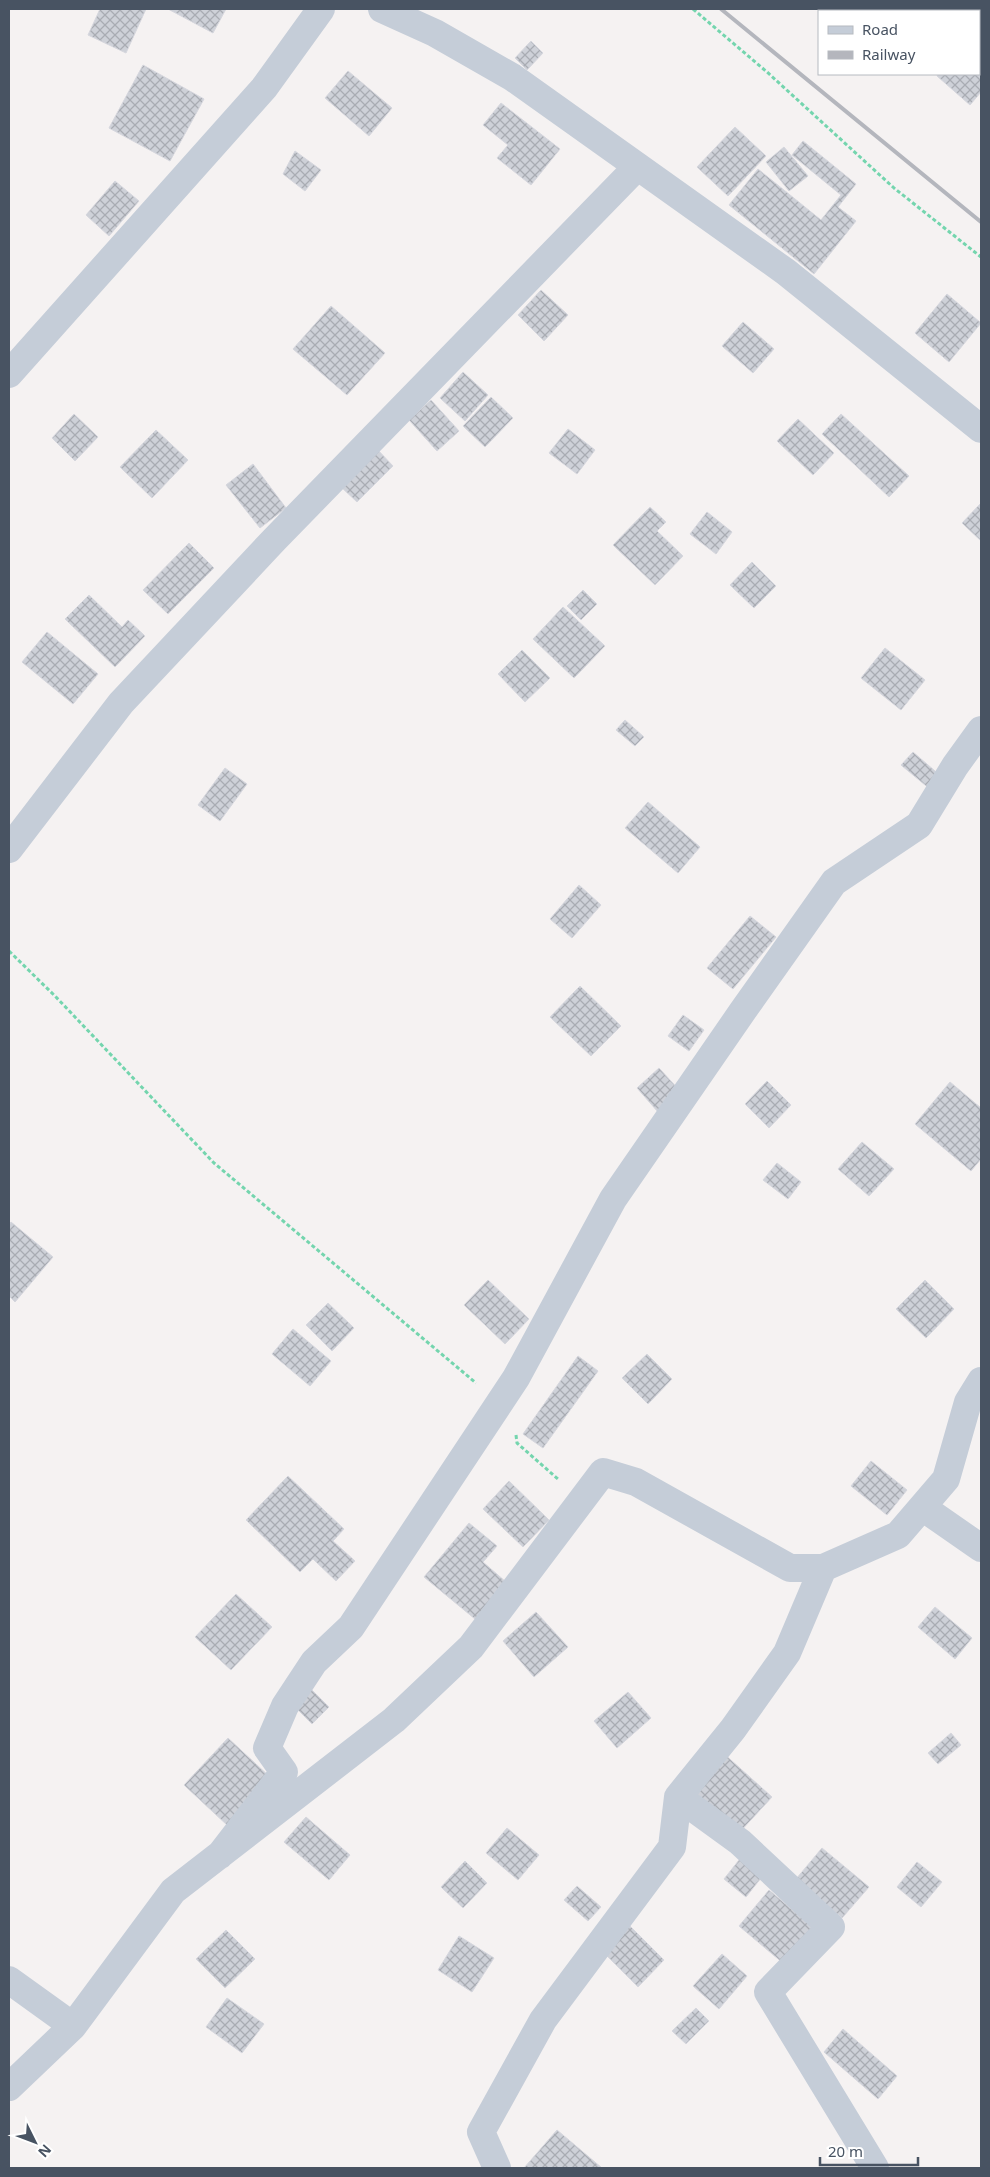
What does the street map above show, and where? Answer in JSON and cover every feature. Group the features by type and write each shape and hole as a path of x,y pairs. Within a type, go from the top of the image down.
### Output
{"street":[{"path":"9,374 264,88 320,9"},
{"path":"382,9 435,33 512,77 786,272 981,429"},
{"path":"9,849 121,704 274,540 637,167"},
{"path":"220,1855 284,1772 267,1748 285,1706 314,1662 351,1627 499,1403 520,1370 613,1199 834,882 919,825 955,766 981,730"},
{"path":"9,2087 73,2026 173,1891 394,1720 471,1648 603,1472 636,1482 790,1568 823,1568 898,1535 922,1508 946,1479 968,1402 981,1381"},
{"path":"922,1508 981,1548"},
{"path":"497,2168 481,2132 543,2020 672,1848 678,1797 733,1729 787,1653 823,1568"},
{"path":"678,1797 740,1842 831,1927 768,1992 875,2168"},
{"path":"9,1980 73,2026"}],"path":[{"path":"693,9 766,72 894,188 981,257"},
{"path":"9,951 55,996 214,1163 512,1414 517,1443 582,1500"}],"building":[{"path":"100,9 146,9 126,53 88,35"},
{"path":"168,9 226,9 213,33"},
{"path":"531,41 543,53 527,70 515,58"},
{"path":"981,56 981,92 970,105 937,76 980,75"},
{"path":"143,65 204,99 170,161 109,128"},
{"path":"348,71 392,108 369,136 325,98"},
{"path":"501,103 560,149 531,185 497,158 508,145 483,125"},
{"path":"735,127 766,156 728,196 697,167"},
{"path":"803,141 856,184 838,207 856,221 814,274 729,205 758,169 821,220 841,195 792,155"},
{"path":"784,147 808,176 789,191 766,162"},
{"path":"295,151 321,170 305,191 283,174"},
{"path":"115,181 139,201 109,236 86,215"},
{"path":"541,290 568,315 544,341 518,315"},
{"path":"947,294 981,323 949,362 915,333"},
{"path":"331,306 385,353 347,395 293,349"},
{"path":"743,322 774,349 753,373 722,346"},
{"path":"463,372 488,395 465,421 440,398"},
{"path":"491,397 513,418 485,447 463,426"},
{"path":"431,400 459,431 437,451 409,420"},
{"path":"74,414 98,437 75,461 52,438"},
{"path":"841,414 909,476 889,497 822,434"},
{"path":"798,419 834,453 813,475 777,441"},
{"path":"568,429 595,450 577,474 549,453"},
{"path":"156,430 188,460 152,498 120,467"},
{"path":"376,448 393,466 357,502 340,486"},
{"path":"253,464 286,508 260,528 226,485"},
{"path":"981,503 981,541 962,523"},
{"path":"650,507 666,522 657,531 683,556 655,585 613,545"},
{"path":"707,512 732,532 716,554 690,534"},
{"path":"189,543 214,568 168,614 143,590"},
{"path":"752,562 776,586 754,608 730,585"},
{"path":"583,590 597,604 581,620 567,606"},
{"path":"89,595 122,627 128,620 145,636 115,667 65,619"},
{"path":"563,607 605,646 574,678 533,639"},
{"path":"47,632 98,674 73,704 22,662"},
{"path":"885,648 925,680 901,710 861,678"},
{"path":"522,650 550,678 525,702 498,674"},
{"path":"625,720 644,737 635,746 616,730"},
{"path":"913,752 942,777 931,790 901,765"},
{"path":"225,768 247,784 220,821 198,805"},
{"path":"648,802 700,847 678,873 625,828"},
{"path":"579,885 601,905 572,938 550,919"},
{"path":"750,916 776,937 733,989 707,968"},
{"path":"580,986 621,1026 591,1056 550,1017"},
{"path":"683,1015 704,1030 689,1051 668,1036"},
{"path":"659,1068 681,1092 658,1112 637,1088"},
{"path":"767,1081 791,1105 769,1128 745,1104"},
{"path":"950,1082 981,1108 981,1159 971,1171 915,1124"},
{"path":"862,1142 894,1169 869,1196 838,1169"},
{"path":"777,1163 801,1182 788,1199 763,1180"},
{"path":"11,1222 53,1257 15,1302 9,1296 9,1225"},
{"path":"488,1280 529,1319 505,1344 464,1305"},
{"path":"925,1280 954,1309 926,1338 896,1309"},
{"path":"328,1303 354,1328 332,1351 306,1325"},
{"path":"293,1329 331,1361 310,1386 272,1354"},
{"path":"647,1354 672,1379 648,1404 622,1378"},
{"path":"578,1356 598,1371 543,1448 523,1434"},
{"path":"871,1461 907,1490 887,1515 851,1486"},
{"path":"288,1476 344,1529 333,1541 355,1561 336,1581 313,1559 300,1572 246,1520"},
{"path":"509,1481 549,1520 523,1547 483,1509"},
{"path":"469,1523 497,1546 483,1562 506,1582 475,1619 424,1577"},
{"path":"236,1594 272,1627 231,1670 195,1637"},
{"path":"935,1607 972,1638 955,1659 918,1627"},
{"path":"536,1612 568,1647 534,1677 503,1641"},
{"path":"307,1685 329,1707 312,1724 290,1702"},
{"path":"628,1692 651,1718 617,1748 594,1721"},
{"path":"951,1733 961,1745 938,1764 928,1753"},
{"path":"228,1738 271,1778 227,1825 184,1785"},
{"path":"721,1751 772,1797 738,1834 688,1788"},
{"path":"306,1817 350,1855 329,1880 284,1842"},
{"path":"507,1828 539,1855 518,1880 486,1853"},
{"path":"822,1848 869,1887 842,1918 796,1879"},
{"path":"743,1855 765,1873 746,1897 724,1879"},
{"path":"465,1861 487,1883 463,1908 441,1887"},
{"path":"917,1862 942,1882 921,1907 897,1887"},
{"path":"577,1886 601,1907 588,1921 564,1900"},
{"path":"769,1890 814,1928 784,1964 739,1926"},
{"path":"626,1922 664,1960 638,1987 599,1948"},
{"path":"226,1930 255,1959 225,1988 196,1959"},
{"path":"459,1936 494,1958 472,1992 438,1970"},
{"path":"722,1954 747,1976 719,2009 693,1986"},
{"path":"227,1998 264,2024 242,2053 206,2027"},
{"path":"696,2008 709,2021 686,2044 672,2031"},
{"path":"843,2029 897,2076 878,2099 824,2052"},
{"path":"557,2130 602,2168 524,2168"}],"railway":[{"path":"721,9 981,222"}]}
